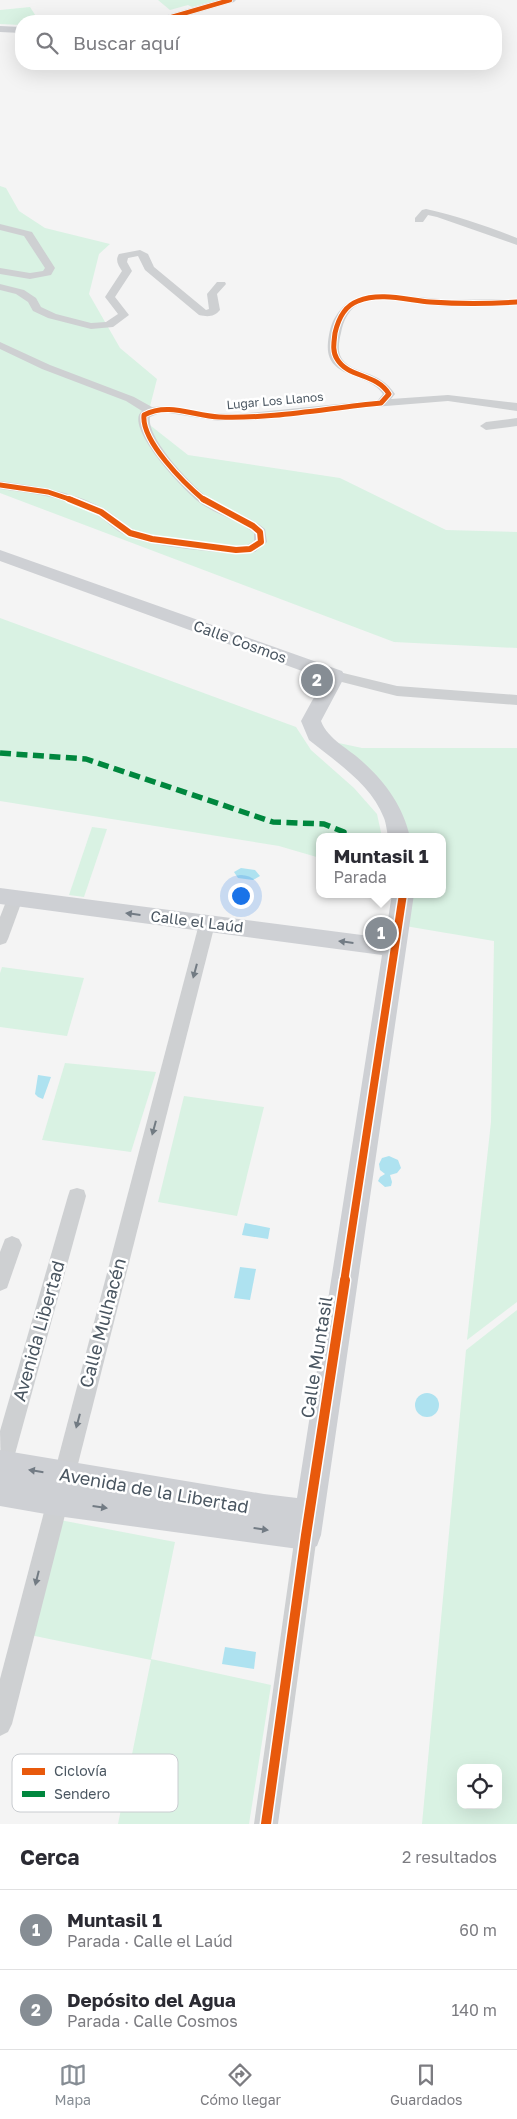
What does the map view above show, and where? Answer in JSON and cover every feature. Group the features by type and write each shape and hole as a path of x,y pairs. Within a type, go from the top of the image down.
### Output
{"street":[{"path":"179,15 230,0"},
{"path":"0,29 15,30"},
{"path":"419,220 426,212 442,215 470,223 517,242"},
{"path":"0,227 28,234 50,268 47,273 30,276 0,271"},
{"path":"0,287 20,292 32,300 37,309 52,316 91,326 109,325 124,315 110,297 127,271 122,262 123,256 140,253 144,256 149,268 203,313 208,314 215,310 212,294 221,284"},
{"path":"381,403 389,394 385,385 374,379 348,371 336,359 333,345 336,324 351,304 359,300 386,298 446,303 517,302"},
{"path":"0,345 46,368 130,399 150,411 144,415 143,423 166,460 204,500 248,521 260,532 261,542 250,549 236,550 152,539 130,532 89,506 48,492 0,485"},
{"name":"Lugar Los Llanos","path":"150,411 160,408 217,417 261,416 448,398 517,407"},
{"path":"486,426 517,422"},
{"name":"Calle Cosmos","path":"0,555 335,676 397,691 517,700"},
{"path":"335,676 312,721 316,735 357,768 380,792 395,818 397,833"},
{"path":"0,939 8,897"},
{"name":"Calle el Laúd","path":"8,897 394,948"},
{"name":"Calle Muntasil","path":"266,1824 307,1525 402,898"},
{"name":"Calle Mulhacén","path":"0,1724 207,924"},
{"name":"Avenida Libertad","path":"0,1474 78,1196"},
{"path":"0,1282 12,1245"},
{"name":"Avenida de la Libertad","path":"0,1474 60,1488 307,1525"}],"green space":[{"path":"158,0 217,0 192,7 188,5 170,10"},
{"path":"30,7 35,15 15,15 15,25 0,24 0,10"},
{"path":"0,186 6,188 19,211 45,228 110,244 99,254 89,294 120,348 157,379 146,422 188,455 340,478 446,530 517,532 517,648 394,642 0,493"},
{"path":"0,618 296,727 311,750 354,788 377,814 381,833 316,833 316,857 279,846 0,801"},
{"path":"334,742 362,748 517,748 517,1302 467,1340 491,1122 494,941 405,926 410,898 446,898 446,833 400,833"},
{"path":"92,827 107,829 84,897 69,895"},
{"path":"2,967 84,978 67,1036 0,1027 0,973"},
{"path":"65,1063 156,1072 131,1152 42,1140"},
{"path":"184,1096 264,1107 237,1216 158,1202"},
{"path":"517,1310 517,1824 422,1824 466,1350"},
{"path":"60,1520 175,1542 151,1659 271,1685 249,1824 118,1824 120,1812 178,1812 178,1754 132,1754 151,1660 30,1635"}],"water":[{"path":"241,868 255,870 260,876 253,880 238,878 234,872"},
{"path":"38,1075 51,1077 43,1099 35,1094"},
{"path":"389,1156 398,1160 401,1168 397,1173 390,1175 391,1186 385,1187 378,1181 385,1174 380,1170 379,1164 382,1158"},
{"path":"245,1223 270,1228 268,1239 242,1235"},
{"path":"240,1267 256,1269 250,1300 234,1298"},
{"path":"427,1393 435,1397 439,1405 435,1413 427,1417 419,1413 415,1405 419,1397"},
{"path":"225,1647 256,1652 254,1669 222,1664"}],"marked path":[{"path":"0,753 86,759 273,822 324,824 343,833"}],"cycle path":[{"path":"179,15 230,0"},
{"path":"0,485 48,492 89,506 101,512 130,533 152,539 236,550 250,549 261,542 260,532 240,518 206,502 190,487 152,441 143,423 144,415 160,409 179,410 218,417 279,415 381,403 389,394 384,387 372,379 349,370 337,360 334,354 333,344 337,324 345,310 353,303 374,298 451,303 517,302"},
{"path":"266,1824 306,1535 402,898"}],"place":[{"name":"Depósito del Agua","path":"317,680"},
{"name":"Muntasil 1","path":"381,933"}]}
